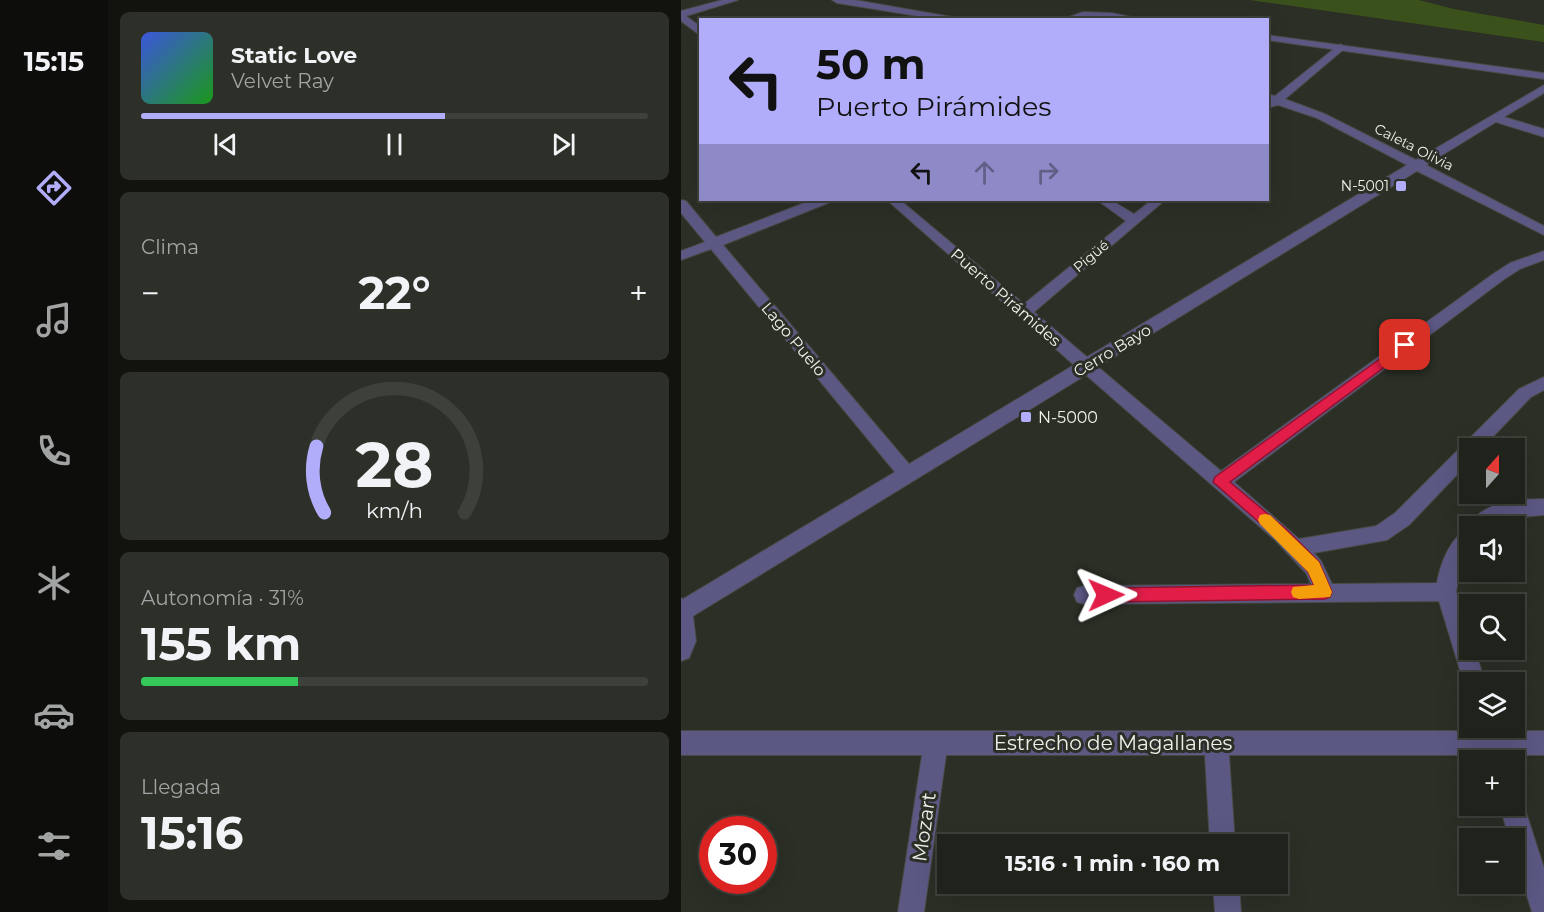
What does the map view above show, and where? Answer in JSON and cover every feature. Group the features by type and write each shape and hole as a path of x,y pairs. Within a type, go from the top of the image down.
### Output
{"street":[{"path":"699,31 681,15 733,0"},
{"path":"837,0 950,18"},
{"path":"681,3 695,10"},
{"path":"1273,98 1340,47"},
{"name":"Cerro Bayo","path":"682,610 1544,88"},
{"name":"Caleta Olivia","path":"1273,98 1321,116 1544,231"},
{"path":"1495,118 1544,133"},
{"path":"681,256 820,201"},
{"name":"Puerto Pirámides","path":"894,201 1295,548 1314,567 1325,592"},
{"path":"1105,201 1134,220"},
{"name":"Pigüé","path":"1024,312 1158,201"},
{"name":"Lago Puelo","path":"682,207 907,474"},
{"path":"1220,482 1499,277 1515,266 1544,255"},
{"path":"1482,438 1525,393 1544,383"},
{"path":"1295,548 1380,534 1402,519 1459,461"},
{"path":"1492,516 1497,512 1519,507 1544,507"},
{"path":"1459,552 1450,565 1446,592 1471,672"},
{"path":"1084,595 1446,592"},
{"path":"681,651 685,641 682,610"},
{"name":"Mozart","path":"911,912 936,742"},
{"name":"Estrecho de Magallanes","path":"681,743 1544,743"},
{"path":"1216,744 1222,834"},
{"path":"1515,816 1544,909"},
{"path":"1227,894 1228,912"}],"lane":[{"path":"1068,18 1073,15 1092,13 1127,18"},
{"path":"1269,37 1544,76"}],"green space":[{"path":"1250,0 1419,0 1454,9 1544,25 1544,42"}],"slow traffic":[{"path":"1265,520 1314,567 1325,592 1299,592"}],"place":[{"name":"N-5001","path":"1401,186"},
{"name":"N-5000","path":"1026,417"}],"route":[{"path":"1106,595 1325,592 1314,567 1282,534 1220,482 1405,345"}]}
